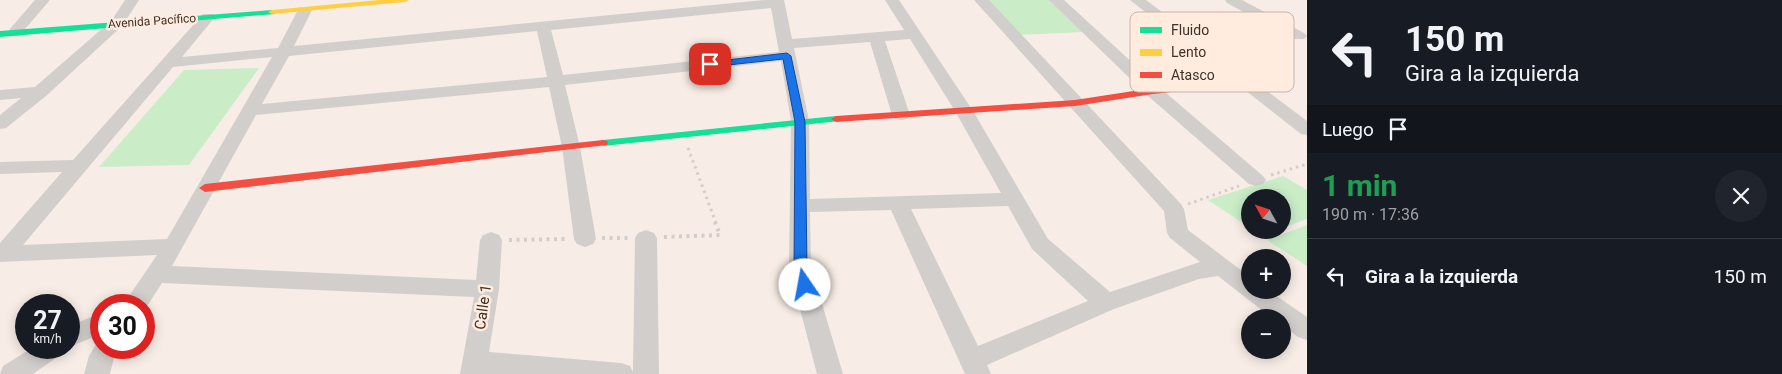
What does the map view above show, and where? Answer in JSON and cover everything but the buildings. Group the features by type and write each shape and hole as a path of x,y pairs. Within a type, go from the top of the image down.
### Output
{"street":[{"path":"7,33 43,0"},
{"path":"0,124 40,92 117,23 132,0"},
{"name":"Avenida Pacífico","path":"7,33 117,23 305,10 404,0"},
{"path":"892,0 964,111 1040,244 1106,303"},
{"path":"981,0 1174,209 1178,233 1241,283"},
{"path":"1056,0 1130,69"},
{"path":"1137,0 1153,12"},
{"path":"1232,0 1254,12"},
{"path":"168,62 777,2 800,122 800,267 830,374"},
{"path":"142,294 174,246 305,10"},
{"path":"2,254 208,17"},
{"path":"543,25 571,147 585,239"},
{"path":"1294,33 1299,36"},
{"path":"249,110 555,81 876,37 914,34"},
{"path":"876,37 901,115"},
{"path":"0,95 40,92"},
{"path":"205,188 800,122 1075,103 1146,92"},
{"path":"1154,92 1256,180"},
{"path":"1258,92 1307,130"},
{"path":"1288,116 1307,114"},
{"path":"0,168 79,166"},
{"path":"800,206 1014,199"},
{"path":"898,203 975,367 1106,303 1197,271 1220,268"},
{"path":"646,238 646,374"},
{"name":"Calle 1","path":"474,367 487,290 491,240"},
{"path":"2,254 174,246"},
{"path":"156,274 487,290"},
{"path":"1264,299 1307,330"},
{"path":"12,374 34,359"},
{"path":"97,374 101,359"},
{"path":"474,367 620,374"}],"path":[{"path":"684,134 720,235"}],"green space":[{"path":"987,0 1050,0 1083,32 1019,35"},
{"path":"259,68 189,165 99,167 184,70"},
{"path":"1283,176 1307,190 1307,219 1291,225 1291,189 1242,189"},
{"path":"1241,189 1241,222 1208,200"},
{"path":"1307,225 1307,266 1291,256 1291,249 1281,249 1267,240 1291,239 1291,231"}],"traffic: fast":[{"path":"0,34 272,12"},
{"path":"603,143 836,119"}],"traffic: slow":[{"path":"272,12 405,0"}],"traffic: jam":[{"path":"836,119 1075,103 1146,92"},
{"path":"205,188 603,143"}],"route":[{"path":"710,64 787,56 800,122 800,267 805,285"}]}
